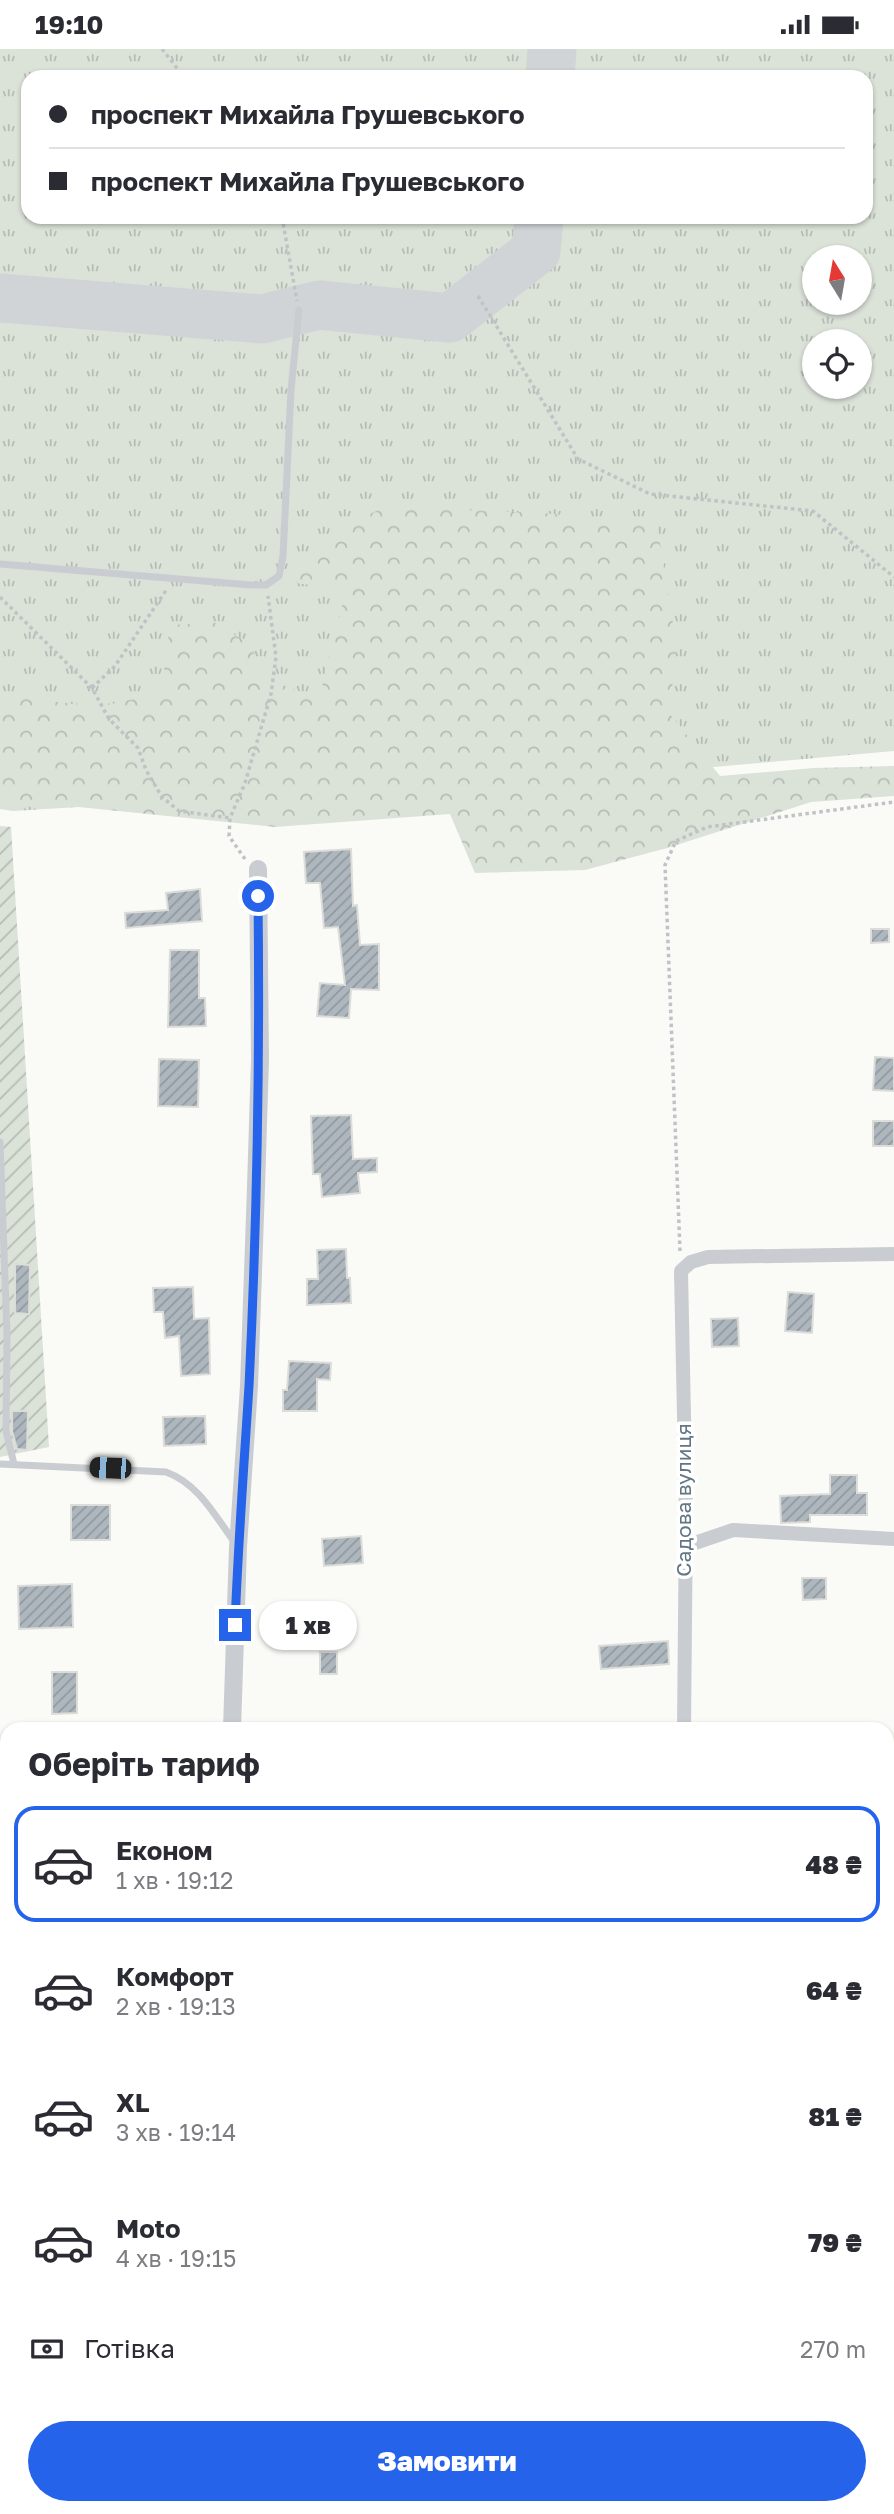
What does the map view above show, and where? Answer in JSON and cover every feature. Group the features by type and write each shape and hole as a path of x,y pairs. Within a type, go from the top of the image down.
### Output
{"street":[{"path":"232,1722 260,1059 258,869"},
{"path":"681,1271 691,1262 708,1257 894,1254"},
{"name":"Садова вулиця","path":"681,1271 686,1546 684,1722"},
{"path":"686,1546 733,1530 894,1539"}],"lane":[{"path":"0,564 266,585 279,576 283,556 299,310"},
{"path":"0,1142 7,1334 6,1431 13,1464"},
{"path":"0,1464 166,1472 195,1488 238,1546"}],"path":[{"path":"162,49 178,70"},
{"path":"283,224 299,310"},
{"path":"478,296 578,459 650,494 813,511 894,577"},
{"path":"92,688 115,666 174,578"},
{"path":"258,869 245,859 229,835 230,818 245,783 271,694 276,657 266,585"},
{"path":"0,597 92,688 109,719 138,748 146,770 162,797 179,811 230,818"},
{"path":"681,1271 665,865 676,841 708,827 894,801"}],"green space":[{"path":"0,49 894,49 894,751 658,772 13,811 0,809"},
{"path":"385,507 544,513 657,525 677,648 669,713 720,776 814,768 894,766 894,796 811,802 667,848 585,870 475,873 450,814 275,827 0,799 0,695 98,707 161,693 170,625 217,623 253,647 259,676 319,699 346,590 296,583 329,533"},
{"path":"0,826 11,827 49,1447 0,1457"}],"building":[{"path":"351,849 353,906 357,905 360,945 379,944 379,990 351,989 349,1018 317,1016 320,983 345,985 338,927 324,928 320,883 306,883 304,852"},
{"path":"200,889 202,921 126,928 125,913 168,910 166,893"},
{"path":"871,929 889,929 889,942 871,943"},
{"path":"170,950 199,950 199,998 205,998 206,1026 168,1027"},
{"path":"875,1057 894,1058 894,1091 873,1090"},
{"path":"159,1059 199,1060 198,1107 158,1106"},
{"path":"351,1115 353,1159 377,1158 377,1172 358,1173 360,1193 322,1197 320,1174 313,1174 311,1116"},
{"path":"873,1121 894,1121 894,1146 873,1146"},
{"path":"346,1249 351,1303 307,1305 307,1279 318,1279 317,1250"},
{"path":"15,1264 30,1265 29,1314 15,1313"},
{"path":"193,1287 194,1319 209,1318 210,1374 181,1376 179,1336 165,1338 163,1312 154,1312 153,1288"},
{"path":"788,1292 814,1294 812,1333 785,1331"},
{"path":"738,1318 739,1346 712,1347 711,1319"},
{"path":"289,1361 331,1363 330,1380 317,1379 317,1411 283,1411 283,1390 287,1390"},
{"path":"12,1411 28,1411 27,1450 17,1449 12,1431"},
{"path":"205,1416 206,1444 164,1446 163,1417"},
{"path":"830,1475 857,1475 857,1493 867,1493 867,1515 810,1515 810,1522 781,1523 780,1496 830,1494"},
{"path":"71,1505 110,1505 110,1540 71,1540"},
{"path":"361,1536 363,1563 324,1566 322,1539"},
{"path":"802,1578 826,1578 826,1599 803,1600"},
{"path":"72,1584 73,1627 19,1629 18,1586"},
{"path":"668,1641 669,1664 601,1669 599,1646"},
{"path":"320,1652 337,1652 337,1674 320,1674"},
{"path":"52,1672 77,1672 77,1713 52,1714"}],"taxiway":[{"path":"550,70 552,49"},
{"path":"0,298 262,319 319,305 450,318 536,251 538,224"}],"route":[{"path":"235,1625 256,1187 260,1059 258,896"}]}
